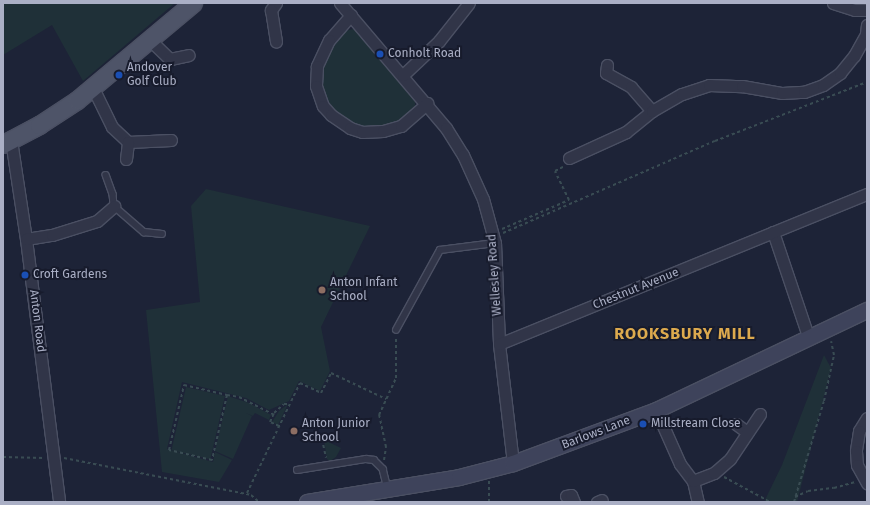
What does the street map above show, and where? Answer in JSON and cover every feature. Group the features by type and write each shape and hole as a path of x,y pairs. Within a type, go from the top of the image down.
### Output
{"main road":[{"path":"7,142 45,122 93,88 193,3"}],"street":[{"path":"276,3 271,10 276,42"},
{"name":"Wellesley Road","path":"340,3 427,103 463,155 483,199 494,237 499,344 513,464"},
{"path":"403,75 439,41 469,3"},
{"path":"833,3 855,10 867,10"},
{"path":"351,15 329,40 317,66 316,86 324,106 331,115 356,130 383,131 401,126 427,103"},
{"path":"569,158 588,148 626,132 652,111 682,94 709,85 742,86 782,93 804,92 824,85 840,73 854,56 866,34 867,26"},
{"path":"150,40 170,59 189,55"},
{"path":"606,64 606,73 632,87 652,111"},
{"path":"93,88 112,127 128,142 171,140"},
{"path":"584,138 588,148"},
{"name":"Anton Road","path":"7,142 26,239 59,502"},
{"path":"126,159 128,142"},
{"name":"Chestnut Avenue","path":"499,344 867,194"},
{"path":"26,239 52,235 97,222 114,206"},
{"path":"772,232 808,336"},
{"name":"Barlows Lane","path":"307,502 488,471 513,464 656,410 808,336 867,310"},
{"path":"656,410 672,457 693,481 698,502"},
{"path":"693,481 714,472 730,459 760,414"},
{"path":"865,481 857,465 856,451 859,432 867,418"},
{"path":"736,424 747,432"}],"lane":[{"path":"106,175 113,194 114,206 144,232 162,234"},
{"path":"396,330 440,250 494,237"},
{"path":"297,470 366,459 374,460 383,469 388,489"}],"path":[{"path":"494,237 715,140 867,82"},
{"path":"494,237 569,200 555,171 568,165 569,158"},
{"path":"794,502 794,497 824,401 834,355 827,328"},
{"path":"383,469 386,447 379,415 396,378 396,330"},
{"path":"246,494 300,383 321,393 331,373 386,399"},
{"path":"227,395 212,460 168,450 184,385 227,395 249,402 274,415"},
{"path":"279,426 270,422 284,404 290,404"},
{"path":"322,439 327,465"},
{"path":"3,457 54,456 246,494 259,502"},
{"path":"488,471 489,502"},
{"path":"714,472 770,502"},
{"path":"794,497 808,491 847,486 865,481"}],"shaded area":[{"name":"Andover Golf Club","path":"3,3 175,3 83,81 52,25 3,55"},
{"path":"353,29 361,33 415,98 415,108 407,120 374,128 349,123 338,115 326,98 321,78 322,67 329,52 338,41 338,33"},
{"path":"206,189 370,226 321,327 330,371 320,391 299,381 289,401 269,410 246,398 182,382 167,449 213,462 215,452 232,460 219,482 162,472 146,310 200,302 191,206"},
{"path":"824,355 831,368 797,502 764,502 782,465"},
{"path":"186,387 225,396 210,459 171,450"},
{"path":"228,396 249,403 271,415 269,420 255,413 253,416 246,413 252,416 233,459 215,451"},
{"path":"288,404 278,425 272,422 279,411"},
{"path":"324,440 341,448 336,457 330,461 327,459"}],"place":[{"name":"Conholt Road","path":"380,54"},
{"name":"Andover Golf Club","path":"119,75"},
{"name":"Croft Gardens","path":"25,275"},
{"name":"Anton Infant School","path":"322,290"},
{"name":"Millstream Close","path":"643,424"},
{"name":"Anton Junior School","path":"294,431"}],"district":[{"name":"ROOKSBURY MILL","path":"685,334"}]}
